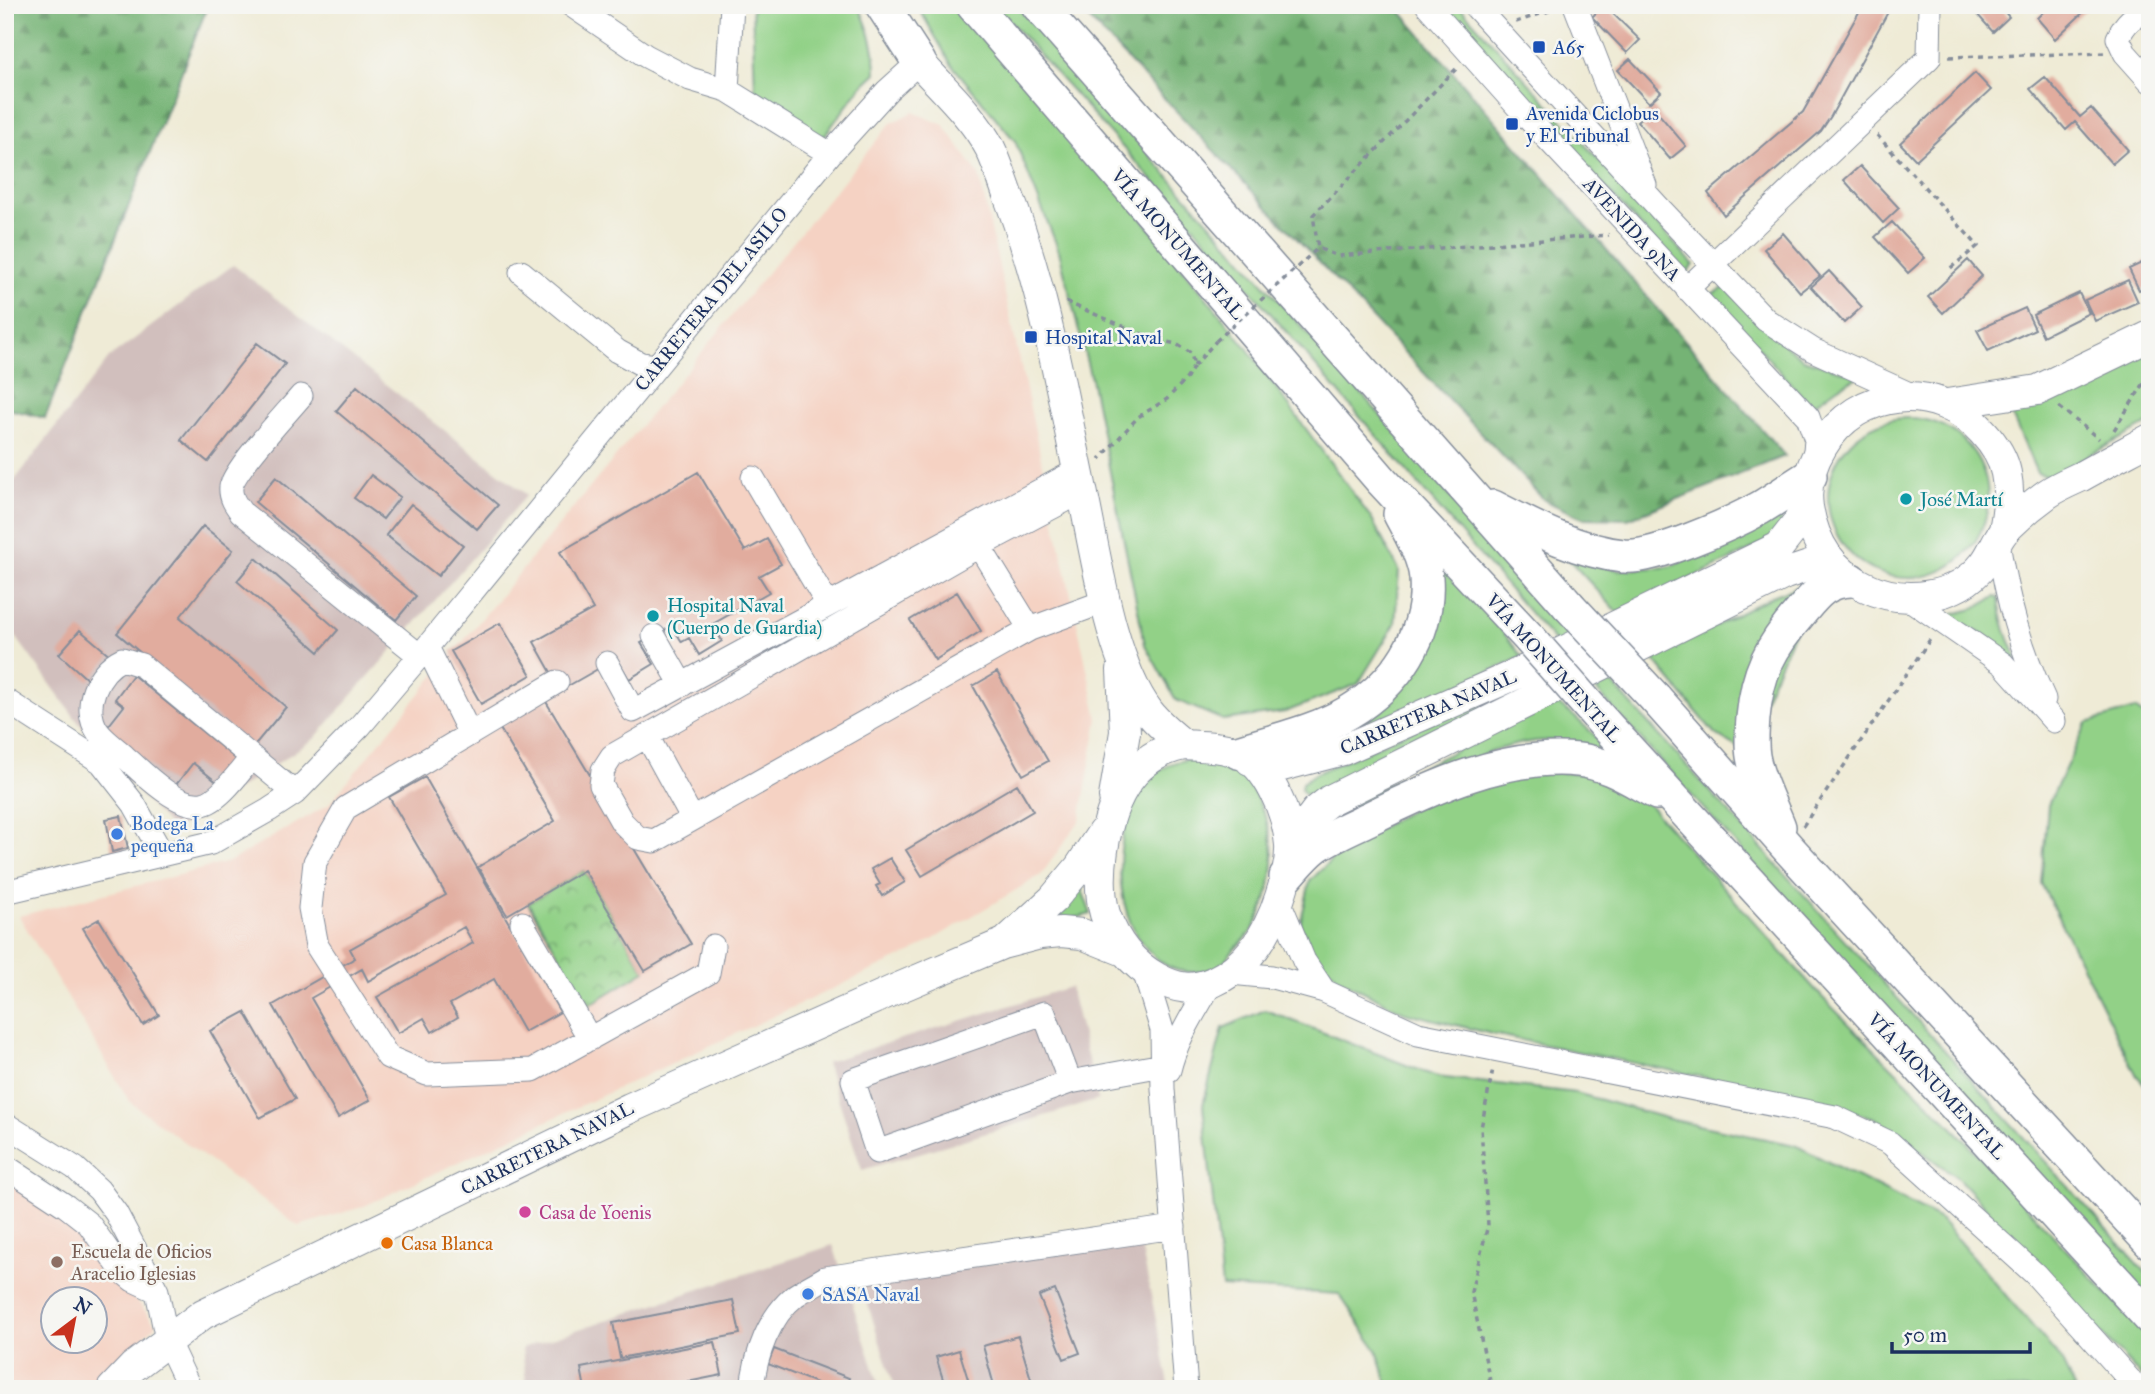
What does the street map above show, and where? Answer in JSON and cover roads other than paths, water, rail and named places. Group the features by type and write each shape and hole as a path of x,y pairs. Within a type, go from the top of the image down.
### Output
{"highway":[{"path":"883,5 919,62"},
{"name":"VÍA MONUMENTAL","path":"973,5 1382,481 1530,639 2150,1318"},
{"path":"1038,5 1788,849 2150,1242"},
{"path":"1475,498 1567,542 1625,557 1659,552 1746,514 1810,479"},
{"path":"1244,756 1349,712 1383,688 1407,658 1419,629 1426,577 1415,541 1382,481"},
{"path":"1788,849 1753,757 1755,689 1768,655 1790,624 1820,590 1836,581 1843,573"},
{"path":"1285,874 1316,846 1406,800 1489,769 1520,762 1547,758 1582,761 1615,770 1680,806"}],"main road":[{"path":"919,62 967,115 990,147 1021,228 1041,297 1106,601 1122,659 1149,712 1184,745"},
{"path":"1947,404 2038,390 2150,335"},
{"path":"2001,537 2010,501 2006,470 1993,443 1973,420 1947,404 1916,397 1884,399 1854,412 1830,433 1810,479 1811,525 1821,547 1843,573 1878,593 1908,598 1936,594 1961,583 1983,566 2001,537 2049,493 2113,450 2150,439"},
{"name":"CARRETERA NAVAL","path":"1244,756 1282,766 1343,750 1521,672 1779,547 1797,524 1810,479"},
{"name":"CARRETERA NAVAL","path":"1285,874 1316,811 1330,800 1785,574 1818,563 1843,573"},
{"path":"1110,817 1123,786 1139,766 1160,752 1184,745 1244,756 1265,776 1280,803 1285,874 1258,943 1247,960 1221,978 1187,989 1172,987 1134,961 1115,937 1105,913 1101,893 1102,854 1125,732 1122,659"},
{"name":"CARRETERA NAVAL","path":"1002,944 1053,899 1079,868 1110,817"},
{"name":"CARRETERA NAVAL","path":"112,1389 133,1367 203,1314 629,1108 1002,944 1040,934 1082,934 1134,961"}],"street":[{"path":"571,5 646,56 691,79 727,90 830,154"},
{"path":"727,90 732,5"},
{"name":"AVENIDA 9NA","path":"1427,5 1808,417 1816,440 1810,479"},
{"name":"AVENIDA 9NA","path":"1474,5 1650,198 1766,320 1813,350 1916,397"},
{"path":"1575,5 1650,198"},
{"path":"1687,289 1929,58 1930,5"},
{"path":"2150,10 2138,13 2124,25 2118,38 2125,53 2150,80"},
{"name":"CARRETERA DEL ASILO","path":"5,891 211,843 295,793 360,726 424,652 830,154 887,91 919,62"},
{"path":"521,272 617,351 641,364 656,366"},
{"path":"301,396 244,465 231,486 232,499 241,512 424,652 470,734"},
{"path":"753,478 828,605"},
{"path":"1080,481 979,546 612,756 603,770 601,786 622,822 638,838 654,841 1030,629 1106,601"},
{"path":"607,663 633,711 828,605 1080,481"},
{"path":"1908,598 2003,664 2054,721 2026,662 2007,594 2001,537"},
{"path":"979,546 1030,629"},
{"path":"654,636 682,684"},
{"path":"252,757 211,801 200,805 182,800 158,786 98,733 90,714 92,696 97,684 114,663 122,659 141,664 295,793"},
{"path":"557,682 346,808 315,862 310,908 317,946 387,1057 427,1074 533,1070 708,973 713,946"},
{"path":"5,699 102,762 134,804 162,855"},
{"path":"647,736 692,818"},
{"path":"1285,874 1304,961 1324,991"},
{"path":"522,923 590,1039"},
{"path":"1134,961 1162,1030 1163,1089 1186,1389"},
{"path":"1163,1089 1181,1033 1221,978 1272,977 1324,991 1418,1034 1835,1117 1890,1143 2035,1274 2138,1389"},
{"path":"1070,1082 1044,1013 853,1080 877,1152 1070,1082 1163,1065"},
{"path":"5,1124 75,1168 99,1190 116,1213 157,1291 167,1340 190,1389"},
{"path":"5,1166 89,1224 123,1272 133,1280 157,1291"},
{"path":"752,1389 753,1376 766,1332 794,1297 825,1278 1174,1227"}],"place":[{"name":"A65","path":"1539,47"},
{"name":"Avenida Ciclobus y El Tribunal","path":"1512,124"},
{"name":"Hospital Naval","path":"1031,337"},
{"name":"José Martí","path":"1906,499"},
{"name":"Hospital Naval (Cuerpo de Guardia)","path":"653,616"},
{"name":"Bodega La pequeña","path":"117,834"},
{"name":"Casa de Yoenis","path":"525,1212"},
{"name":"Casa Blanca","path":"387,1243"},
{"name":"Escuela de Oficios Aracelio Iglesias","path":"57,1262"},
{"name":"SASA Naval","path":"808,1294"}]}
